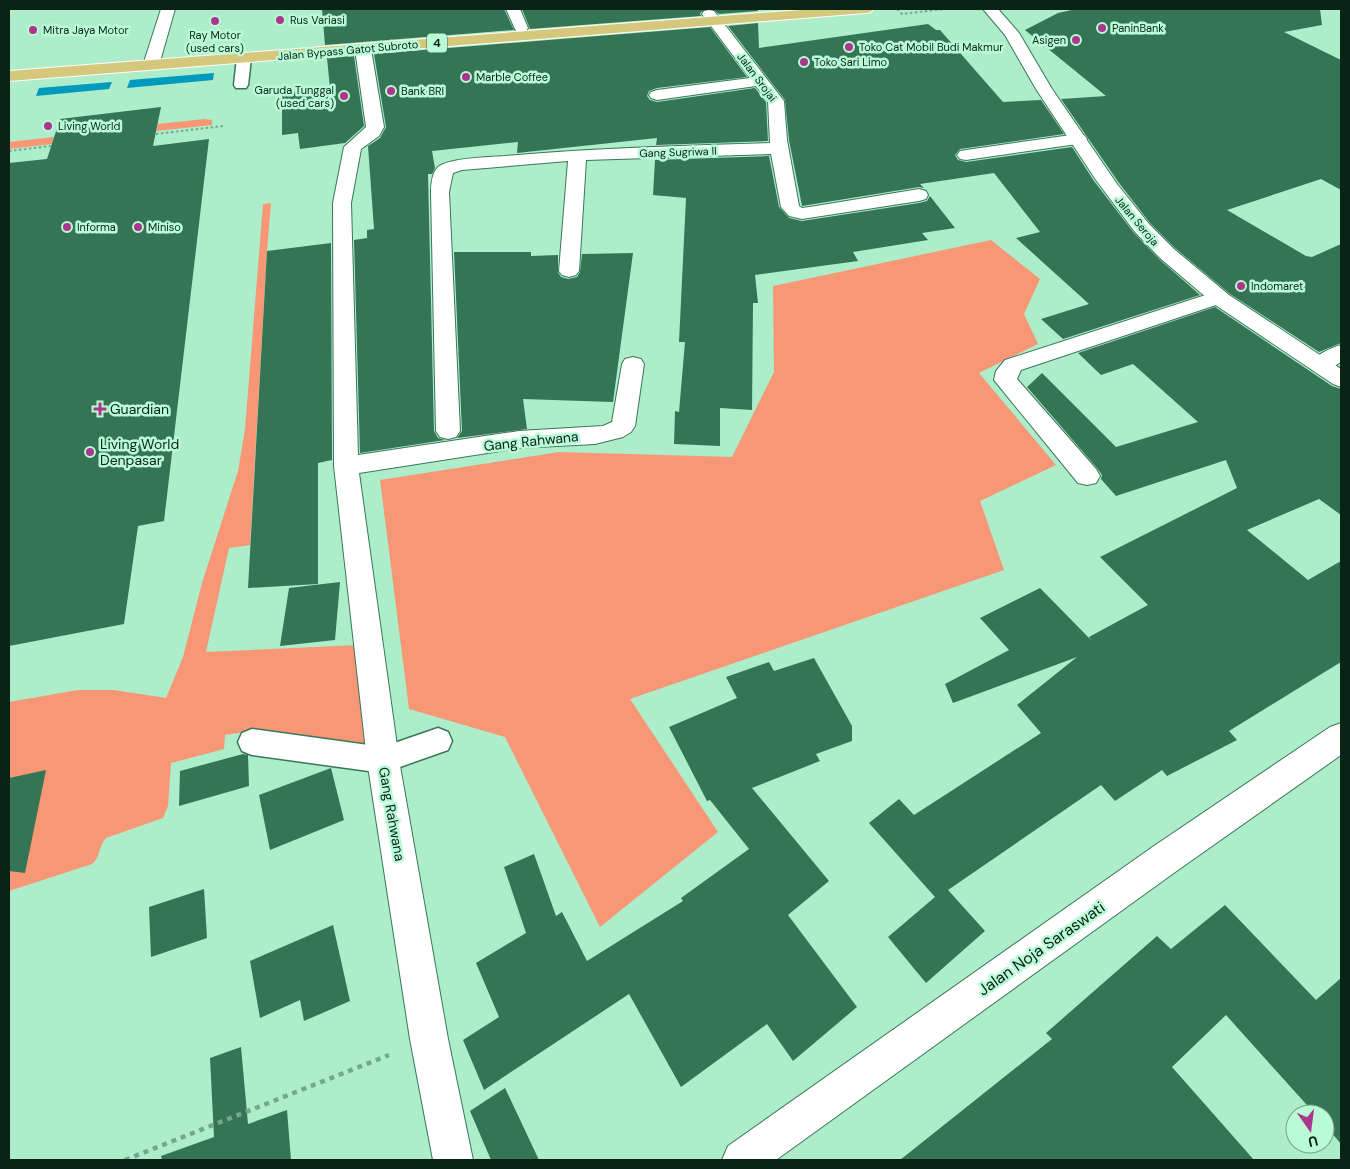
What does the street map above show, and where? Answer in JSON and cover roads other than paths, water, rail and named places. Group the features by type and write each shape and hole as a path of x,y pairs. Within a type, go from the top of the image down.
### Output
{"highway":[{"name":"Jalan Bypass Gatot Subroto","path":"9,66 244,58 712,18 773,9"},
{"name":"Jalan Bypass Gatot Subroto","path":"9,76 153,60 521,28 866,9"}],"street":[{"path":"153,60 168,9"},
{"path":"513,9 521,28"},
{"name":"Jalan Seroja","path":"990,9 1003,22 1118,199 1142,229 1170,258 1218,297 1271,336 1341,379"},
{"name":"Jalan Srojai","path":"712,18 776,101 778,106 779,148 790,207 793,212 802,214 919,195"},
{"name":"Gang Rahwana","path":"363,49 375,127 373,132 353,147 342,203 346,466 383,760 430,1040 453,1160"},
{"path":"657,95 760,81"},
{"path":"966,155 1078,139"},
{"name":"Gang Sugriwa II","path":"448,431 440,192 444,172 448,168 577,155 779,148"},
{"path":"568,271 577,155"},
{"path":"1088,476 1005,380 1007,371 1013,366 1218,297"},
{"path":"1320,366 1341,352"},
{"name":"Gang Rahwana","path":"346,466 545,437 600,435 614,432 623,426 633,364"},
{"name":"Jalan Noja Saraswati","path":"742,1160 1166,858 1341,737"}],"lane":[{"path":"241,85 244,58"},
{"path":"252,742 383,760 438,741"}],"water":[{"path":"214,73 213,80 127,88 130,80"},
{"path":"112,82 109,89 36,96 39,88"}],"place":[{"name":"Rus Variasi","path":"280,20"},
{"name":"Ray Motor (used cars)","path":"215,21"},
{"name":"PaninBank","path":"1102,28"},
{"name":"Mitra Jaya Motor","path":"33,30"},
{"name":"Asigen","path":"1076,40"},
{"name":"Toko Cat Mobil Budi Makmur","path":"849,47"},
{"name":"Toko Sari Limo","path":"804,62"},
{"name":"Marble Coffee","path":"466,77"},
{"name":"Bank BRI","path":"391,91"},
{"name":"Garuda Tunggal (used cars)","path":"344,96"},
{"name":"Living World","path":"48,126"},
{"name":"Informa","path":"67,227"},
{"name":"Miniso","path":"138,227"},
{"name":"Indomaret","path":"1241,286"},
{"name":"Guardian","path":"100,409"},
{"name":"Living World Denpasar","path":"90,452"}]}
